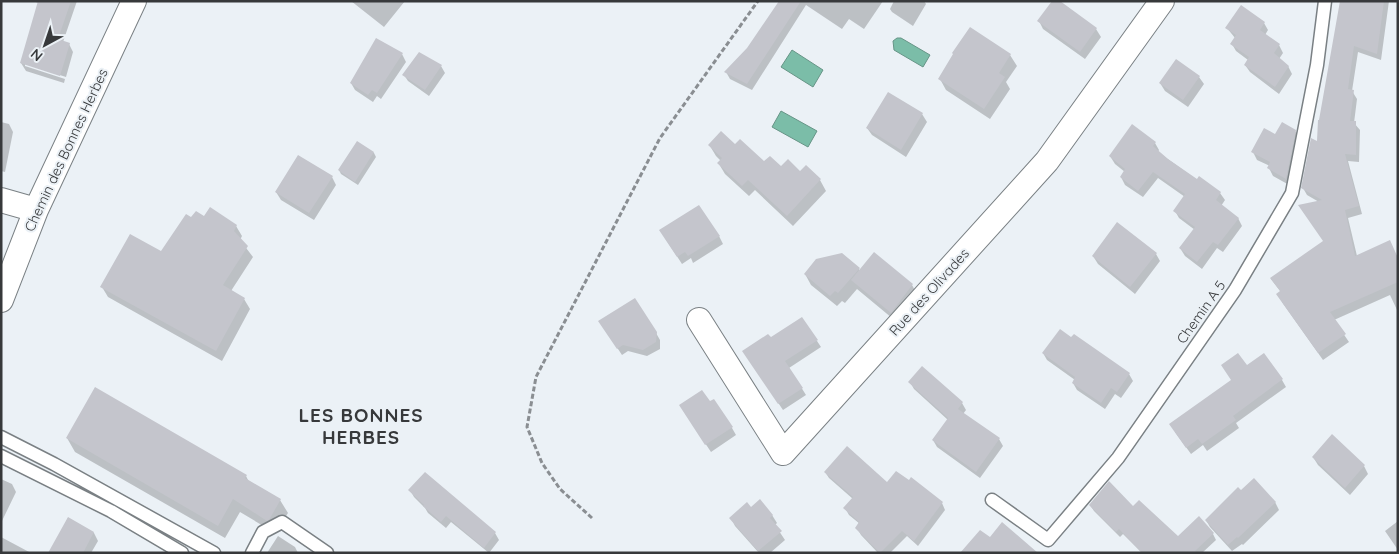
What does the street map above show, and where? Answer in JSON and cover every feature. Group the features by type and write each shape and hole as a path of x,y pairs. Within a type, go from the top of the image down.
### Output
{"street":[{"name":"Chemin des Bonnes Herbes","path":"1,300 36,210 134,1"},
{"name":"Rue des Olivades","path":"699,320 784,452 1047,161 1162,1"},
{"path":"1,200 36,210"}],"lane":[{"name":"Chemin A 5","path":"992,500 1048,540 1118,458 1236,290 1292,193 1317,65 1325,1"},
{"path":"1,437 54,464 214,553"},
{"path":"1,456 111,511 182,553"},
{"path":"252,553 263,532 282,522 327,553"}],"path":[{"path":"592,518 560,489 542,463 527,427 536,376 660,138 758,1"}],"shaded area":[{"path":"901,38 930,55 923,67 894,50 893,41"},
{"path":"792,50 823,70 813,87 781,67"},
{"path":"781,111 817,131 808,147 772,127"}],"building":[{"path":"38,1 71,1 58,39 70,43 60,76 20,63"},
{"path":"779,1 801,1 747,84 724,72 747,48"},
{"path":"1052,1 1060,1 1097,28 1080,52 1037,21"},
{"path":"1340,1 1384,1 1377,54 1354,46 1348,89 1354,90 1350,121 1356,121 1356,155 1345,154 1359,206 1345,210 1355,256 1390,240 1398,258 1398,282 1330,312 1346,334 1318,353 1276,294 1280,291 1270,278 1323,241 1298,205 1322,200 1301,188 1311,138 1317,141 1318,120"},
{"path":"1241,5 1265,22 1260,30 1280,44 1274,53 1289,66 1275,87 1244,65 1249,57 1230,44 1236,35 1225,28"},
{"path":"970,27 1011,54 999,73 1005,77 984,109 938,79 952,53"},
{"path":"376,38 403,53 377,93 372,90 368,95 350,83"},
{"path":"419,52 442,65 425,90 402,75"},
{"path":"1176,59 1200,76 1183,100 1159,83"},
{"path":"888,92 923,113 901,150 866,128"},
{"path":"1282,122 1296,130 1286,179 1267,168 1270,162 1251,152 1264,128 1275,134"},
{"path":"1132,124 1156,142 1153,146 1168,159 1197,179 1199,176 1221,192 1216,200 1239,218 1218,245 1213,242 1197,262 1179,248 1195,227 1173,211 1185,194 1153,172 1138,191 1120,177 1125,169 1109,156"},
{"path":"721,131 735,144 740,139 764,161 770,156 781,166 788,159 800,171 806,165 821,179 787,216 748,180 742,186 717,163 722,158 708,145"},
{"path":"357,141 374,152 355,182 338,170"},
{"path":"298,155 333,176 309,213 275,192"},
{"path":"699,205 720,236 688,256 685,252 677,257 659,230"},
{"path":"210,207 237,225 234,231 248,246 223,285 245,298 216,351 100,287 130,234 161,251 186,214 191,217 196,211 204,216"},
{"path":"1117,222 1157,253 1130,287 1092,256"},
{"path":"874,252 913,284 891,313 851,280"},
{"path":"842,253 860,268 838,293 835,291 830,296 804,274 816,259"},
{"path":"635,298 657,332 656,342 643,350 623,345 617,349 598,321"},
{"path":"802,317 818,340 785,361 803,388 778,404 742,351 768,334 771,337"},
{"path":"1060,329 1071,337 1074,334 1130,373 1117,392 1111,388 1101,403 1072,383 1075,377 1042,353"},
{"path":"1238,353 1247,365 1264,353 1283,379 1233,416 1236,420 1202,444 1198,439 1186,448 1169,424 1231,380 1221,365"},
{"path":"922,366 963,402 958,409 1000,438 976,472 932,440 948,418 908,382"},
{"path":"95,387 247,475 245,478 281,499 269,520 267,521 233,499 218,526 66,438"},
{"path":"702,390 710,401 714,399 733,427 705,445 679,405"},
{"path":"1332,434 1365,465 1345,488 1312,457"},
{"path":"847,446 887,482 896,471 909,480 911,477 943,502 914,541 902,531 880,553 855,528 859,522 843,508 853,497 824,472"},
{"path":"425,472 496,532 484,548 446,516 441,522 408,490"},
{"path":"1254,478 1276,502 1228,545 1205,520 1238,487 1241,490"},
{"path":"1109,481 1133,506 1139,500 1178,536 1199,516 1214,533 1195,551 1197,553 1142,553 1119,529 1116,532 1089,505"},
{"path":"760,499 773,515 770,518 782,531 758,551 729,518 747,502 751,507"},
{"path":"68,517 94,532 83,553 48,553"},
{"path":"1002,522 1038,553 960,553 980,530 990,537"}],"district":[{"name":"LES BONNES HERBES","path":"361,426"}]}
